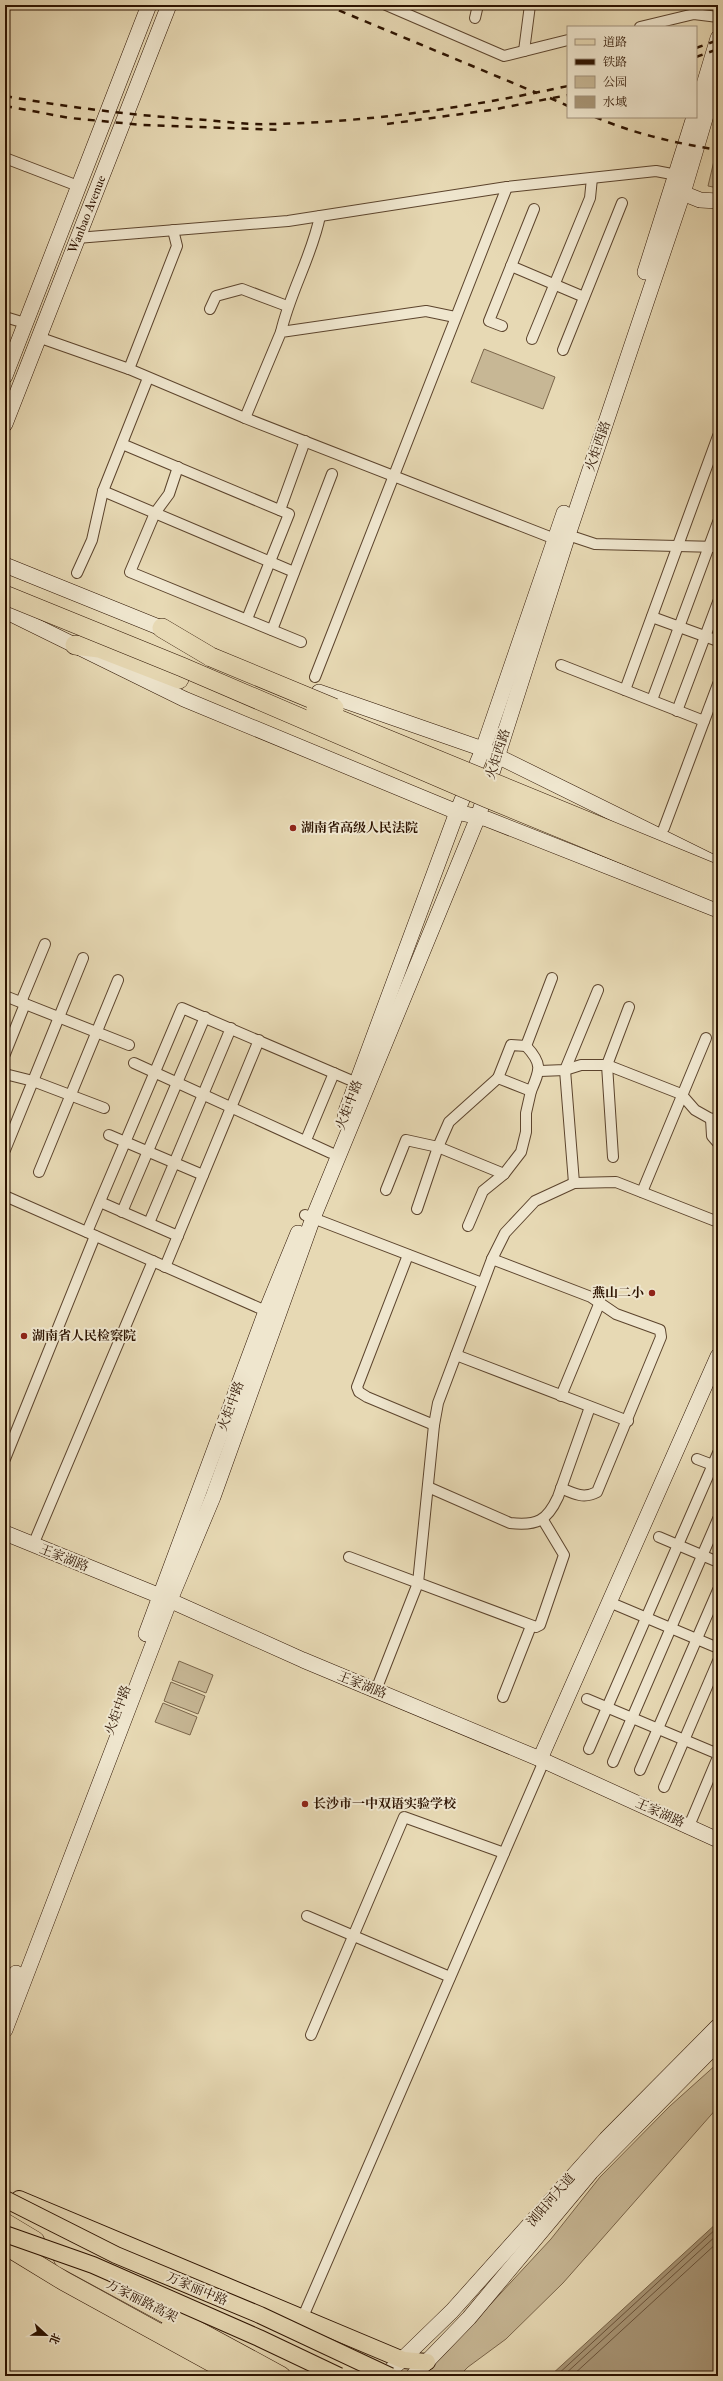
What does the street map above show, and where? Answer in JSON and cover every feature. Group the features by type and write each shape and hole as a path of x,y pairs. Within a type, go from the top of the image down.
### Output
{"highway":[{"path":"5,583 488,789 718,893"},
{"path":"5,595 488,789 718,875"},
{"path":"162,628 211,657 449,756 488,789"},
{"path":"75,645 99,648 179,679 448,792 488,789"},
{"name":"万家丽路高架","path":"5,2223 103,2281 281,2376"},
{"name":"万家丽路高架","path":"5,2244 64,2281 237,2376"}],"main road":[{"path":"5,2194 403,2360 428,2362"},
{"name":"万家丽中路","path":"5,2199 116,2255 260,2316 390,2376"},
{"name":"万家丽中路","path":"5,2234 93,2265 260,2338 338,2376"},
{"path":"5,2244 261,2376"}],"street":[{"name":"Wanbao Avenue","path":"5,376 149,5"},
{"name":"Wanbao Avenue","path":"5,424 38,336 169,5"},
{"path":"386,5 504,56 567,40"},
{"path":"475,18 478,5"},
{"path":"524,51 530,5"},
{"path":"644,26 694,14 718,17"},
{"path":"697,107 718,38"},
{"name":"火炬西路","path":"309,1217 478,817 611,378 678,191 714,100 718,75"},
{"path":"697,109 714,100"},
{"name":"火炬西路","path":"678,191 677,175 694,118"},
{"path":"5,158 78,186"},
{"path":"77,238 288,221 507,187 656,171 677,175"},
{"path":"532,339 590,198 592,178"},
{"path":"315,677 392,476 507,187"},
{"path":"678,191 700,200 718,201"},
{"path":"563,350 622,203"},
{"path":"502,326 489,321 534,209"},
{"path":"245,418 281,332 287,306 317,230 320,216"},
{"path":"129,369 177,246 173,230"},
{"path":"511,266 584,297"},
{"path":"210,309 216,296 242,289 287,306"},
{"path":"281,332 426,311 455,317"},
{"path":"5,317 25,323"},
{"path":"38,336 129,369 245,418 392,476 562,537 595,544 713,547"},
{"path":"77,573 92,540 103,491 148,378"},
{"path":"625,690 718,437"},
{"path":"280,510 305,441"},
{"path":"122,444 289,514 247,619"},
{"path":"178,467 169,494 155,513 130,572 301,642"},
{"path":"272,630 332,474"},
{"path":"103,491 294,572"},
{"path":"652,700 679,627 713,547 718,522"},
{"name":"火炬西路","path":"457,812 562,537"},
{"path":"5,565 334,698 482,749 718,865"},
{"path":"677,710 718,602"},
{"path":"5,611 184,699 457,812 478,817 718,910"},
{"path":"652,617 718,641"},
{"path":"561,665 704,721"},
{"path":"664,828 718,684"},
{"name":"火炬中路","path":"6,1993 83,1807 165,1598 266,1311 309,1217 331,1153 457,812"},
{"path":"5,1054 45,944"},
{"path":"5,1150 58,1016 83,958"},
{"path":"526,1046 552,978"},
{"path":"39,1172 118,980"},
{"path":"574,1183 564,1070 598,990"},
{"path":"5,996 129,1044"},
{"path":"613,1157 607,1065 629,1007"},
{"path":"5,1458 9,1435 91,1234 100,1202 182,1008 357,1083"},
{"path":"122,1212 205,1017"},
{"path":"149,1223 231,1028"},
{"path":"642,1192 681,1094 706,1038"},
{"path":"165,1267 259,1040"},
{"path":"417,1209 438,1147 449,1122 498,1078 511,1045 526,1046 536,1056 540,1070 531,1091 526,1113 526,1132 521,1152 504,1174 483,1191 468,1226"},
{"path":"134,1063 306,1140 331,1153"},
{"path":"540,1070 564,1070 582,1065 607,1065 681,1094 695,1110 714,1118 712,1136 718,1143"},
{"path":"306,1140 334,1072"},
{"path":"5,1074 33,1081 104,1108"},
{"path":"498,1078 531,1091"},
{"path":"109,1135 203,1175"},
{"path":"386,1190 406,1140 438,1147 504,1174"},
{"path":"376,1690 418,1583 434,1425 438,1403 482,1283 505,1233 535,1201 574,1183 616,1182 718,1222"},
{"path":"5,1196 266,1311"},
{"path":"100,1202 178,1236"},
{"path":"5,2030 165,1598 213,1497 309,1217 482,1283"},
{"path":"408,1255 357,1387 359,1392 367,1397 434,1425"},
{"path":"492,1259 600,1302 616,1314 660,1330 661,1337 628,1421 597,1492 589,1497 577,1495 561,1488"},
{"path":"33,1545 153,1261"},
{"path":"561,1396 600,1302"},
{"path":"456,1355 628,1421"},
{"path":"302,2318 504,1853 609,1602 715,1373 718,1356"},
{"path":"428,1487 510,1523 522,1524 543,1520 552,1509 561,1488 590,1407"},
{"path":"589,1749 677,1545 715,1466 718,1453"},
{"path":"697,1459 715,1466"},
{"path":"613,1762 718,1519"},
{"path":"349,1556 536,1627 540,1625 564,1555 543,1520"},
{"name":"王家湖路","path":"5,1533 165,1598 302,1660 542,1760 718,1840"},
{"path":"659,1537 718,1562"},
{"path":"640,1770 718,1590"},
{"path":"609,1602 718,1648"},
{"path":"503,1698 531,1626"},
{"path":"664,1787 718,1661"},
{"path":"587,1699 718,1756 689,1826"},
{"path":"311,2035 404,1817 504,1853"},
{"path":"307,1916 450,1977"},
{"name":"浏阳河大道","path":"385,2376 452,2311 606,2139 718,2026"},
{"name":"浏阳河大道","path":"413,2376 469,2318 591,2172 718,2043"}],"green space":[{"path":"718,144 718,188 708,186"},
{"path":"484,349 555,377 543,409 471,382"},
{"path":"179,1661 213,1675 206,1693 172,1680"},
{"path":"171,1682 205,1696 198,1714 164,1701"},
{"path":"163,1703 197,1717 190,1735 155,1722"},
{"path":"718,2063 718,2107 563,2283 506,2339 468,2367 459,2376 424,2376 551,2239 600,2177 670,2106"}],"water":[{"path":"718,2222 718,2376 550,2376"}],"railway":[{"path":"326,5 537,93"},
{"path":"697,48 718,40"},
{"path":"697,57 718,49"},
{"path":"5,96 130,114 264,124 309,123 384,117 494,101 567,86"},
{"path":"387,124 491,110 567,95"},
{"path":"550,98 567,106"},
{"path":"5,106 70,118 143,125 281,130"},
{"path":"598,118 655,137 718,150"}],"place":[{"name":"湖南省高级人民法院","path":"293,828"},
{"name":"燕山二小","path":"652,1293"},
{"name":"湖南省人民检察院","path":"24,1336"},
{"name":"长沙市一中双语实验学校","path":"305,1804"}]}
